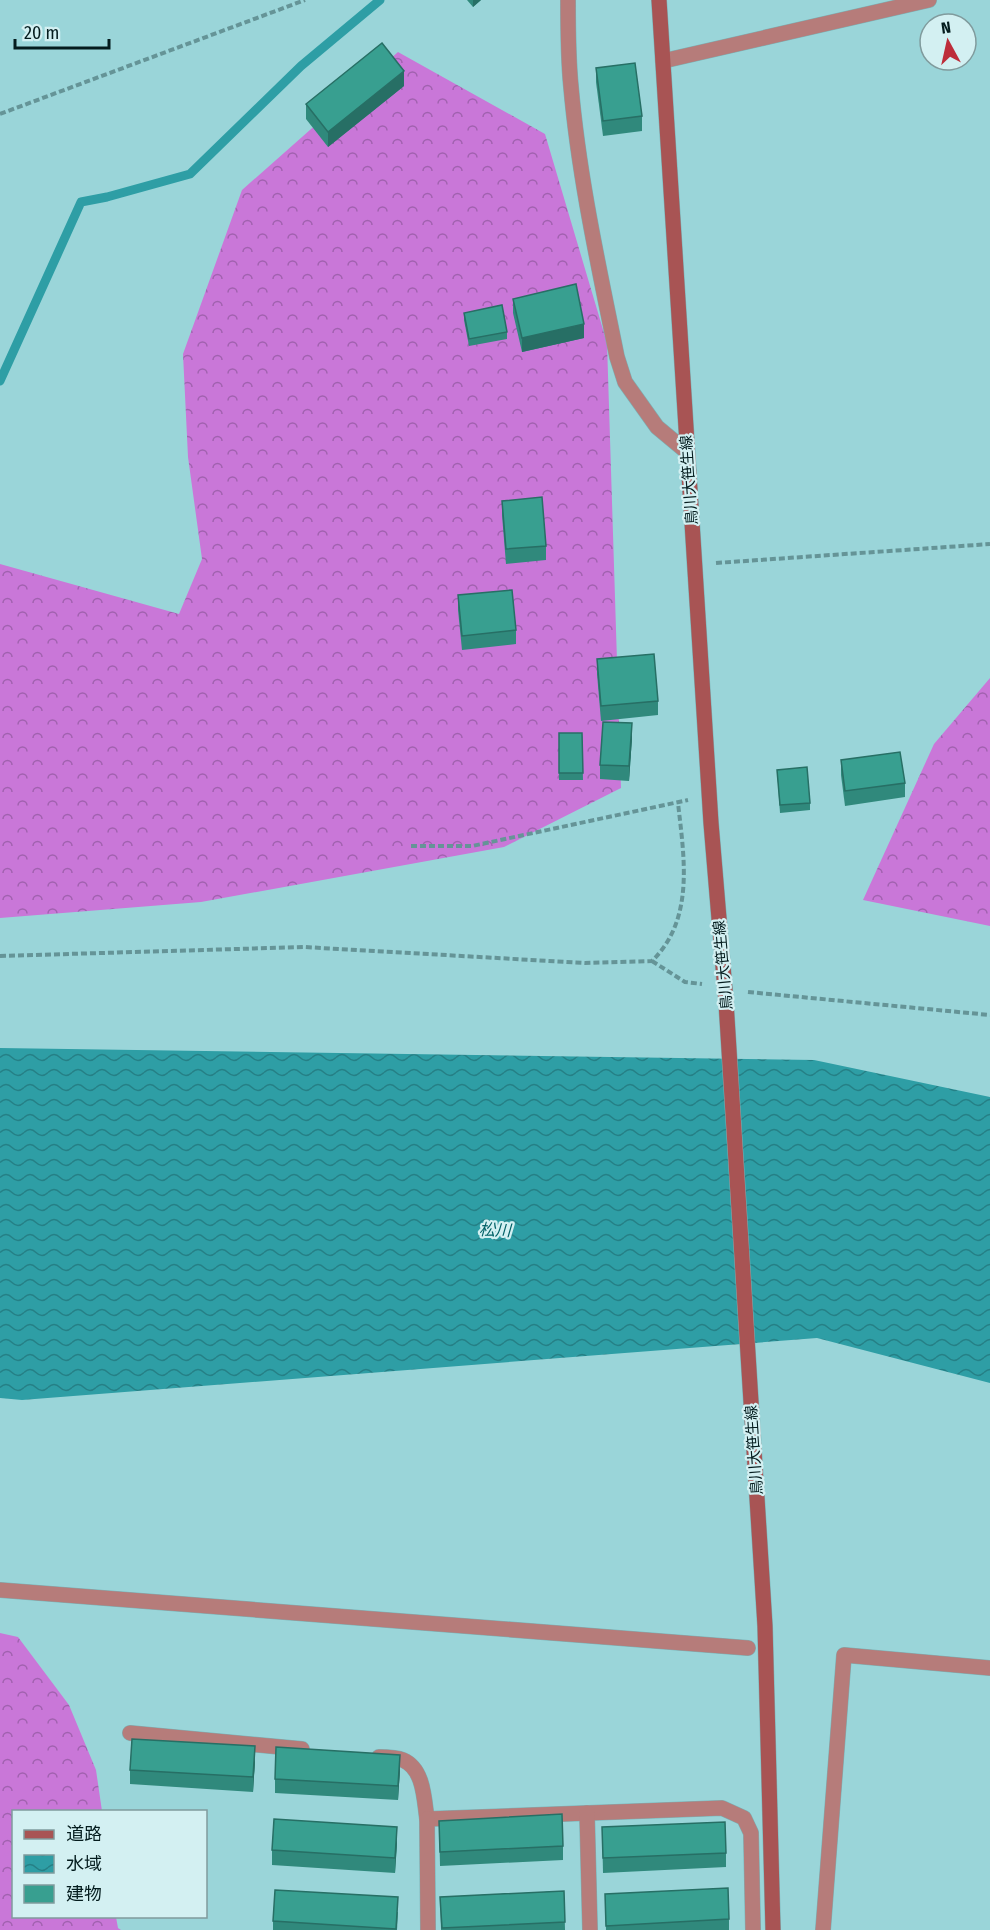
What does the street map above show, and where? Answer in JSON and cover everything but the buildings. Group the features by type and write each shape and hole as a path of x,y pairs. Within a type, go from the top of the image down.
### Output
{"street":[{"path":"568,0 570,86 576,138 616,357 625,382 657,427 687,452"},
{"name":"鳥川大笹生線","path":"659,0 694,565 726,1002 765,1626 773,1930"},
{"path":"663,61 929,0"},
{"path":"0,1590 748,1648"},
{"path":"823,1930 844,1654 990,1668"},
{"path":"130,1733 319,1751"},
{"path":"366,1756 402,1759 416,1768 423,1790 427,1819 428,1930"},
{"path":"427,1819 722,1808 744,1818 751,1833 753,1930"},
{"path":"587,1813 590,1930"}],"path":[{"path":"0,114 304,0"},
{"path":"694,565 990,544"},
{"path":"411,846 472,846 678,803 709,794"},
{"path":"652,961 664,949 675,925 682,901 685,867 678,803"},
{"path":"0,956 304,947 585,963 652,961 685,982 708,985"},
{"path":"742,991 990,1015"}],"green space":[{"path":"398,52 545,134 607,343 621,788 504,847 201,902 0,918 0,564 179,614 202,559 188,457 183,354 242,190"},
{"path":"990,678 990,926 863,900 934,744"},
{"path":"0,1633 18,1637 69,1705 96,1770 102,1810 12,1810 12,1918 116,1918 118,1928 121,1930 0,1930"}],"water":[{"name":"松川","path":"0,1048 814,1060 990,1097 990,1383 817,1338 22,1400 0,1398"}],"waterway":[{"path":"0,381 81,202 190,174 301,66 380,0"}]}
